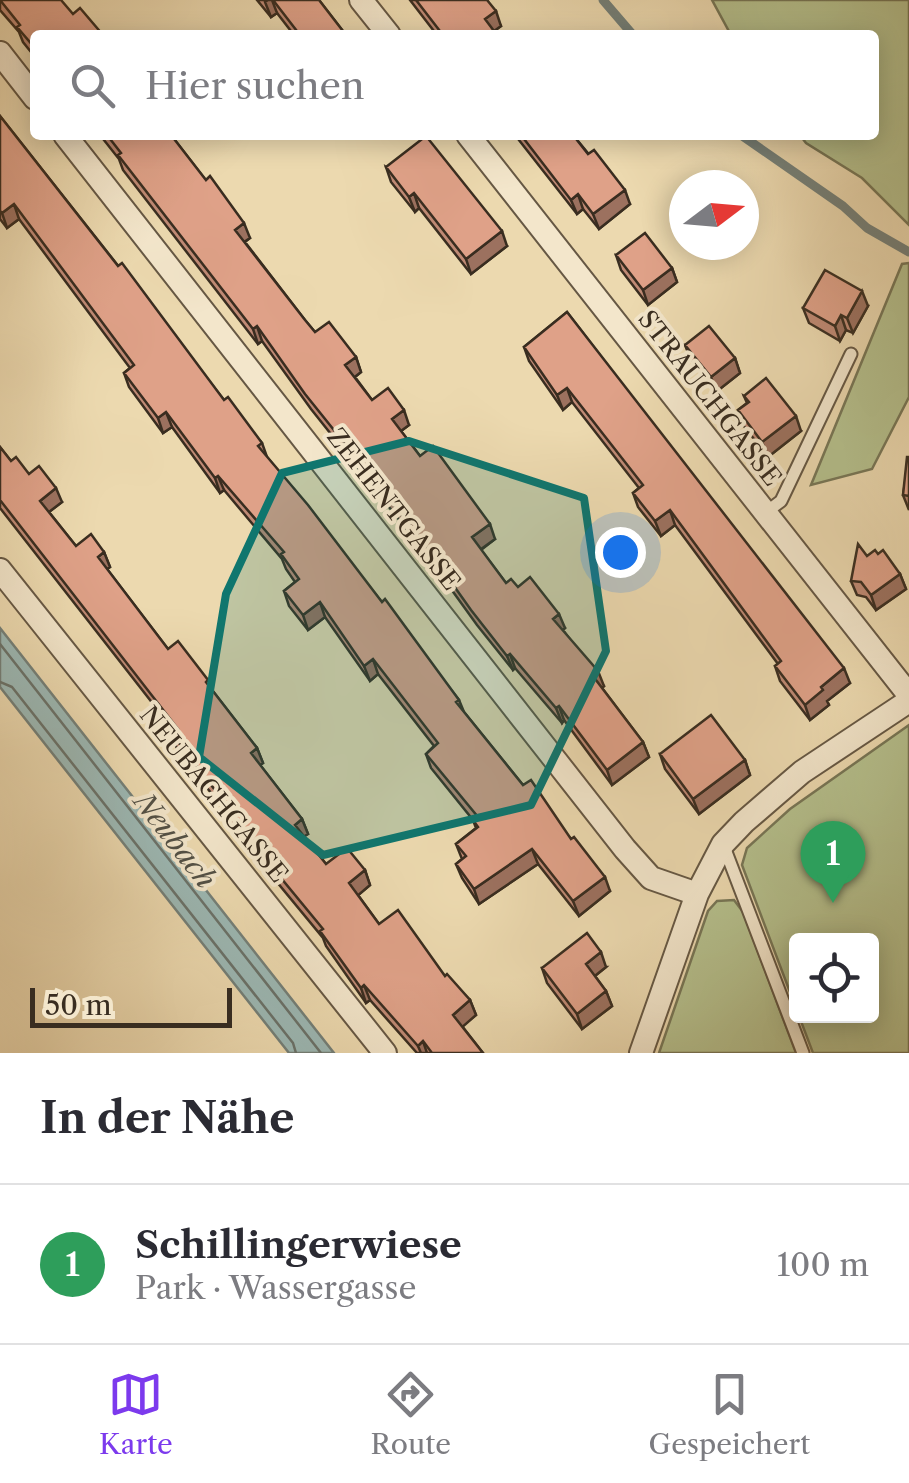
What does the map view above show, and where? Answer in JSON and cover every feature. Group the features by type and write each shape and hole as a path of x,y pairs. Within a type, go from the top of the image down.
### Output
{"street":[{"path":"361,0 385,30"},
{"path":"0,54 30,92"},
{"name":"ZEHENTGASSE","path":"69,140 624,849 651,878 697,894"},
{"name":"STRAUCHGASSE","path":"472,140 909,698"},
{"name":"NEUBACHGASSE","path":"0,570 385,1053"},
{"path":"641,1053 697,894 724,844 802,772 909,698"}],"lane":[{"path":"765,512 780,501 852,354"},
{"path":"724,844 803,1053"}],"highlighted area":[{"path":"409,441 584,498 606,651 531,805 323,855 199,757 226,594 282,473"}],"green space":[{"path":"712,0 909,0 909,225 862,178 804,140 879,140 879,30 728,30"},
{"path":"909,263 909,397 872,469 811,485 902,264"},
{"path":"909,725 909,1053 813,1053 802,1023 879,1023 879,933 789,933 789,989 742,865 747,848 790,809"},
{"path":"734,900 743,912 796,1053 659,1053 708,911 717,901"}],"water":[{"path":"0,628 334,1053 289,1053 0,687"}],"building":[{"path":"0,0 61,0 73,14 80,8 99,30 30,30 30,42 17,27 20,25"},
{"path":"273,0 319,0 342,30 296,30"},
{"path":"416,0 487,0 496,11 485,19 493,30 439,30"},
{"path":"0,116 118,266 122,263 224,400 228,397 262,443 258,446 382,602 385,599 459,700 456,702 523,785 531,780 571,839 574,837 605,877 573,901 532,849 474,889 456,864 466,856 456,844 478,827 473,820 478,817 426,754 438,743 373,659 364,666 320,602 303,615 284,591 299,579 281,554 284,552 218,476 215,478 166,412 158,418 124,373 134,365 14,204 0,211"},
{"path":"111,140 175,140 206,180 210,176 244,223 235,230 305,320 315,332 329,322 356,357 345,365 372,400 388,388 404,410 392,419 420,456 433,446 490,524 472,537 506,583 511,579 518,587 530,577 559,614 553,619 598,671 593,676 643,742 607,770 559,706 556,708 510,654 507,656 257,326 253,329 118,155 121,153"},
{"path":"421,140 429,140 502,231 466,259 414,193 409,197 386,167"},
{"path":"525,140 577,140 588,154 594,150 625,190 593,214 578,194 571,200"},
{"path":"645,233 672,268 643,290 616,255"},
{"path":"825,270 862,291 847,318 841,315 835,326 803,308"},
{"path":"567,312 844,668 805,705 775,666 781,661 670,510 655,521 633,493 643,485 567,388 557,395 524,347"},
{"path":"709,326 735,358 711,377 685,345"},
{"path":"766,378 796,416 762,442 738,410 749,402 744,396"},
{"path":"0,447 11,461 16,457 29,474 39,466 56,488 40,501 76,546 91,534 104,552 98,557 168,649 178,641 257,748 251,753 302,819 295,825 326,864 347,848 365,870 349,883 379,924 398,910 445,976 470,1000 453,1015 483,1053 432,1053 423,1041 418,1046 364,985 361,988 320,931 323,929 225,810 228,807 172,734 178,729 0,500"},
{"path":"909,457 909,496 903,495"},
{"path":"858,544 867,556 883,550 900,574 871,595 861,582 851,581"},
{"path":"711,715 745,760 693,799 660,754"},
{"path":"587,933 601,952 586,964 606,991 577,1014 542,968"}],"waterway":[{"path":"603,0 629,30"},
{"path":"748,140 843,206 867,228 909,252"}],"place":[{"name":"Schillingerwiese","path":"833,903"}],"water label":[{"name":"Neubach","path":"175,840"}]}
